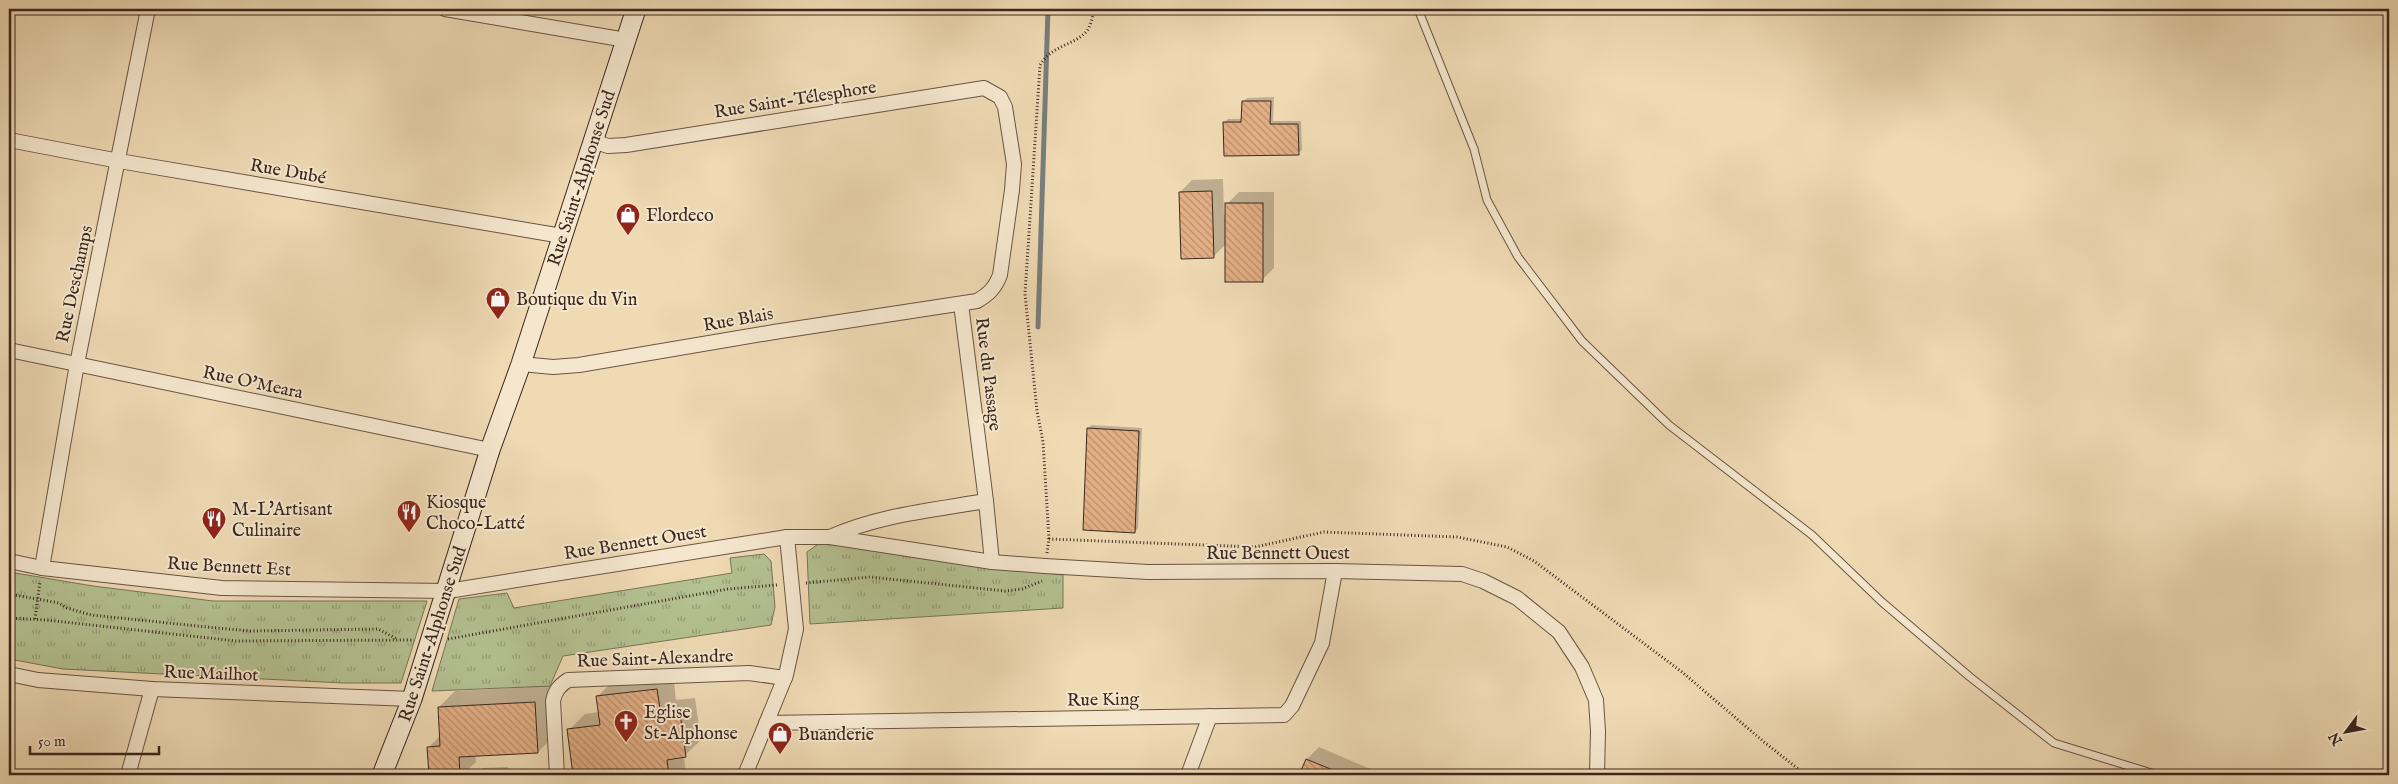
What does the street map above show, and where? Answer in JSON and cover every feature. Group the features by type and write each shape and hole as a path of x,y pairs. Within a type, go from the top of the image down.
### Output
{"main road":[{"name":"Rue Saint-Alphonse Sud","path":"382,775 412,700 448,591 490,450 521,364 636,9"},
{"name":"Rue Saint-Alphonse Sud","path":"390,775 395,745"}],"street":[{"name":"Rue Deschamps","path":"42,568 77,364 148,9"},
{"path":"445,9 626,40"},
{"name":"Rue Saint-Télesphore","path":"593,141 608,146 626,145 984,88 1000,97"},
{"name":"Rue du Passage","path":"992,562 961,304 977,301 988,295 996,286 1000,275 1014,164 1005,108 1000,97"},
{"name":"Rue Dubé","path":"9,140 119,161 562,236"},
{"name":"Rue Blais","path":"521,364 553,367 579,365 774,332 961,304"},
{"name":"Rue O'Meara","path":"9,350 490,450"},
{"name":"Rue Bennett Ouest","path":"830,538 853,527 886,517 986,501"},
{"path":"745,775 785,678 796,629 787,537"},
{"name":"Rue Bennett Ouest","path":"448,591 787,537 830,538 992,562 1148,572 1335,571 1462,574 1483,581 1517,598 1558,632 1582,667 1596,700 1598,731 1597,775"},
{"name":"Rue Bennett Est","path":"9,561 42,568 222,588 448,591"},
{"name":"Rue King","path":"766,723 1210,716 1274,717 1284,715 1292,706 1322,642 1335,571"},
{"name":"Rue Saint-Alexandre","path":"557,775 553,701 560,685 568,680 750,673 785,678"},
{"name":"Rue Mailhot","path":"9,674 38,680 152,689 412,700"},
{"path":"128,775 152,689"},
{"path":"1188,775 1210,716"}],"lane":[{"path":"1418,9 1474,149 1487,200 1518,257 1582,341 1669,425 1812,535 1882,602 1970,677 2054,743 2158,775"}],"path":[{"path":"9,618 35,619 236,641 398,639 431,641 728,589 870,577 1006,590 1035,585 1042,580 1049,538 1044,442 1037,411 1025,294 1040,65 1045,56 1056,48 1078,38 1088,30 1095,9"},
{"path":"1049,538 1255,547 1324,532 1457,537 1506,547 1534,561 1675,666 1806,775"},
{"path":"35,619 42,568"},
{"path":"9,594 59,603 67,608 91,614 137,620 250,631 378,629 398,639"}],"green space":[{"path":"821,542 941,561 1063,575 1063,608 810,624 807,552"},
{"path":"764,554 771,561 775,607 771,625 563,656 550,686 432,691 459,599 507,593 514,608 732,573 730,558"},
{"path":"9,572 93,586 213,601 427,601 401,683 343,683 63,669 9,659"}],"building":[{"path":"1242,101 1271,101 1270,124 1298,124 1299,155 1224,156 1223,122 1241,122"},
{"path":"1212,191 1214,258 1181,259 1179,192"},
{"path":"1225,203 1263,203 1263,282 1225,282"},
{"path":"1087,428 1139,431 1135,533 1083,530"},
{"name":"Eglise St-Alphonse","path":"657,689 661,715 680,713 686,757 667,760 669,775 573,775 567,729 600,725 596,696"},
{"path":"535,702 538,753 459,757 460,775 429,775 427,747 440,746 438,707"},
{"path":"1306,759 1345,775 1299,775"}],"waterway":[{"path":"1038,327 1048,9"}],"place":[{"name":"Flordeco","path":"628,236"},
{"name":"Boutique du Vin","path":"498,320"},
{"name":"Kiosque Choco-Latté","path":"409,533"},
{"name":"M-L'Artisant Culinaire","path":"214,540"},
{"name":"Eglise St-Alphonse","path":"626,743"},
{"name":"Buanderie","path":"780,755"}]}
